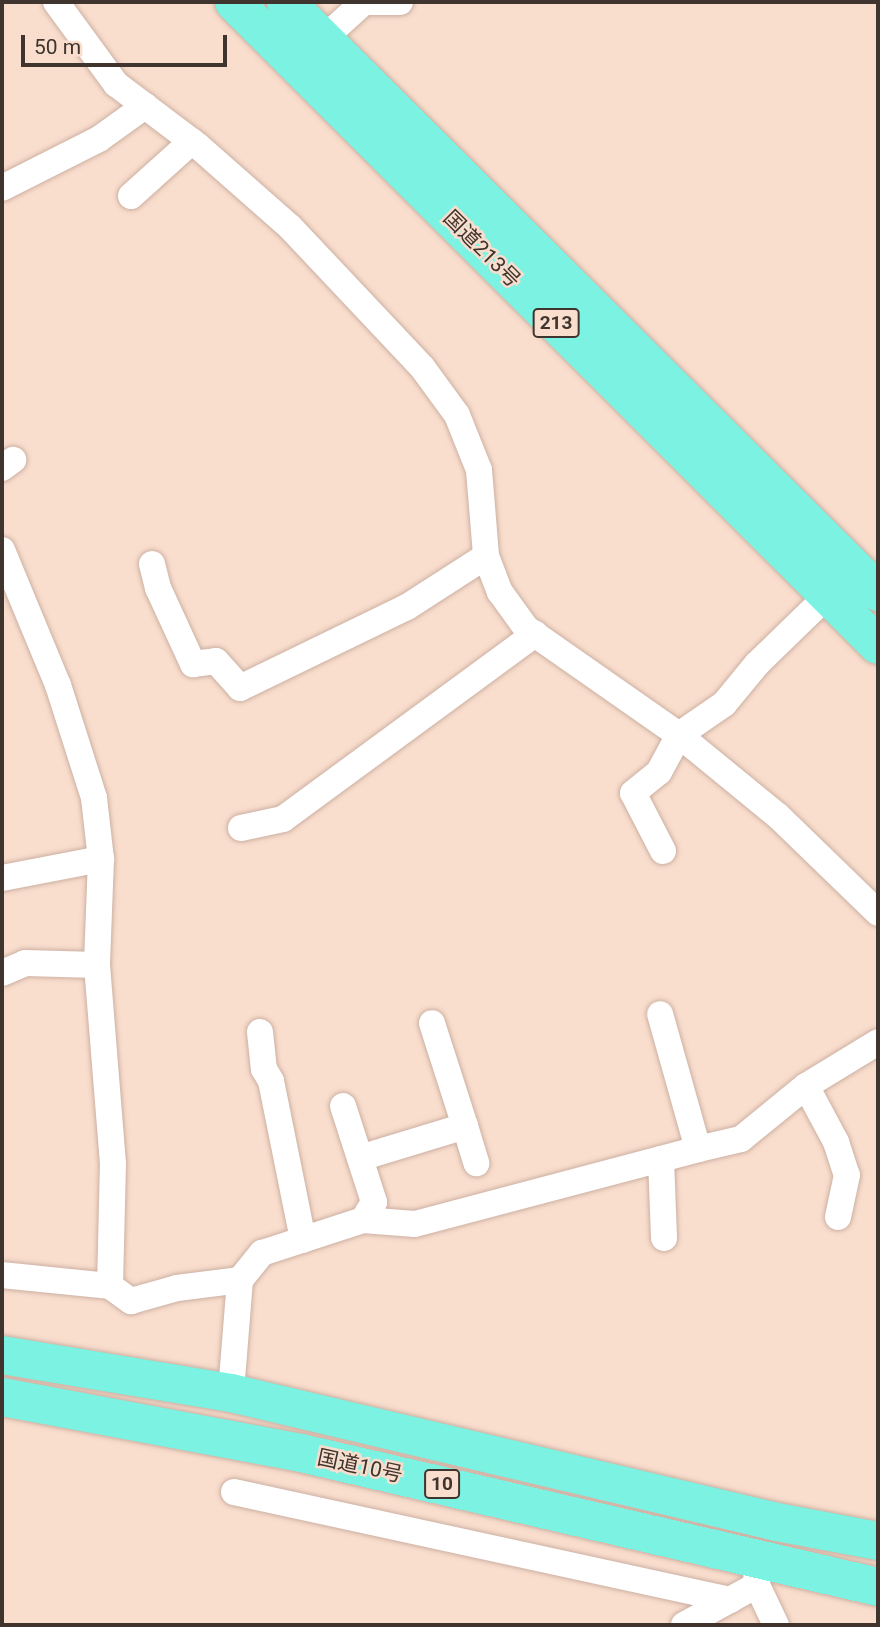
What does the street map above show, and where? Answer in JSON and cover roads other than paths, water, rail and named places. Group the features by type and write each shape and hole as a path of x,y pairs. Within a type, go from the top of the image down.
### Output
{"highway":[{"name":"国道213号","path":"234,2 878,645"},
{"name":"国道213号","path":"286,2 878,592"},
{"name":"国道10号","path":"2,1355 231,1393 778,1522 878,1541"},
{"name":"国道10号","path":"2,1397 302,1453 757,1571 878,1587"}],"street":[{"path":"55,2 116,84 192,141 290,227 422,367 457,415 479,470 486,556 500,592 535,634 679,735 778,816 878,914"},
{"path":"323,38 364,2 400,2"},
{"path":"2,188 99,139 145,106"},
{"path":"131,196 192,141"},
{"path":"2,550 11,598 58,685 94,798 101,859 97,965 113,1163 110,1286"},
{"path":"152,564 158,588 193,664 216,661 240,688 407,607 486,556"},
{"path":"663,851 633,793 659,772 679,735 724,704 757,664 828,595"},
{"path":"241,828 283,819 535,634"},
{"path":"2,878 101,859"},
{"path":"2,973 25,963 97,965"},
{"path":"660,1014 698,1149"},
{"path":"432,1023 476,1163"},
{"path":"260,1032 303,1240"},
{"path":"231,1393 240,1280 262,1253 363,1220 415,1224 741,1139 806,1086 878,1042"},
{"path":"806,1086 836,1142 847,1175 838,1217"},
{"path":"343,1106 374,1202 363,1220"},
{"path":"360,1158 465,1126"},
{"path":"661,1159 664,1238"},
{"path":"2,1275 110,1286 131,1301 177,1288 240,1280"},
{"path":"234,1492 730,1600"},
{"path":"684,1625 730,1600 757,1571 776,1625"}]}
